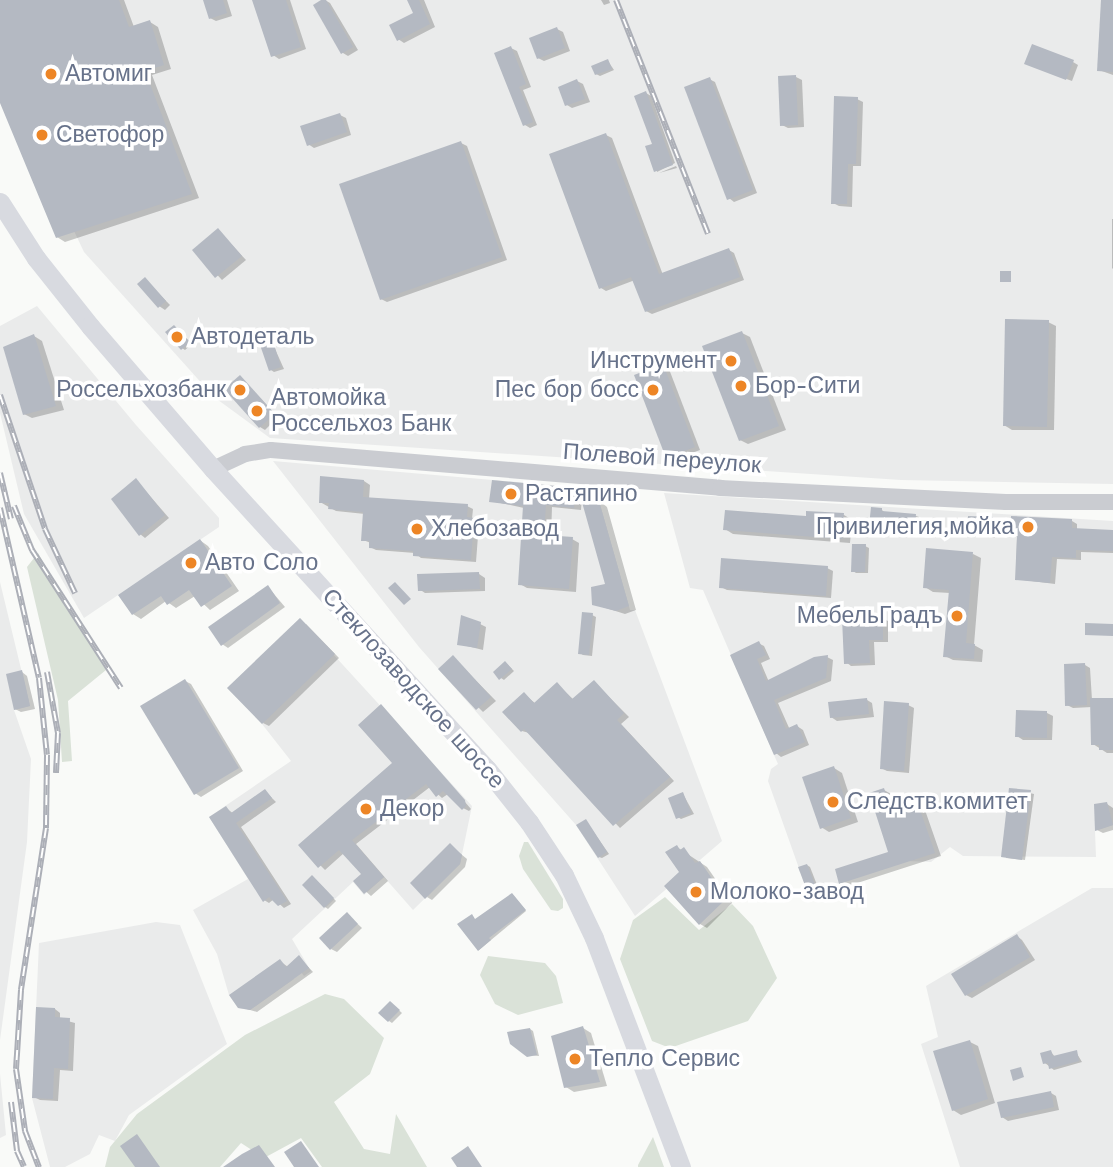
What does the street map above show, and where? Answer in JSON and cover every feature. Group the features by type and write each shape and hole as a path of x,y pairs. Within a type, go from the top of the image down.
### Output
{"main road":[{"name":"Стеклозаводское шоссе","path":"0,202 36,258 90,326 213,469 516,803 549,852 594,938 681,1167"}],"street":[{"name":"Полевой переулок","path":"213,469 245,454 271,450 720,488 993,502 1113,502"}],"shaded area":[{"path":"0,0 1113,0 1113,484 901,480 270,438 214,397 84,252 0,75"},
{"path":"37,306 136,425 219,518 219,527 84,618 24,514 0,413 0,326"},
{"path":"273,461 587,488 599,501 630,610 635,610 722,841 635,916 576,825 419,647"},
{"path":"664,493 1113,521 1113,825 1095,831 1096,857 963,856 950,847 931,862 908,861 817,890 806,888 768,781 771,769 778,764 703,590 690,588"},
{"path":"38,553 106,670 68,701 72,761 62,762 58,700 27,567"},
{"path":"0,582 30,706 14,710 31,759 27,842 0,1040"},
{"path":"300,618 472,806 460,864 413,910 384,877 364,895 353,882 292,939 311,971 304,976 299,969 291,974 294,979 250,1010 238,1008 229,995 217,954 193,910 248,879 209,817 291,761 262,724 227,688"},
{"path":"524,842 528,842 563,899 563,908 558,911 551,910 523,869 519,856"},
{"path":"1092,888 1113,888 1113,1167 960,1167 921,1044 938,1037 926,986"},
{"path":"665,897 699,930 732,904 753,926 777,978 748,1021 670,1048 652,1041 620,959 633,920"},
{"path":"156,922 180,925 227,1044 129,1115 115,1141 99,1135 90,1154 65,1167 50,1167 32,1098 39,943"},
{"path":"488,956 545,963 556,976 563,1003 518,1015 495,1004 480,975"},
{"path":"325,994 344,999 384,1038 370,1074 334,1102 364,1149 390,1154 396,1114 427,1167 322,1167 301,1138 264,1158 241,1143 220,1167 105,1167 110,1147 137,1114 245,1035"},
{"path":"0,1074 6,1135 0,1138"},
{"path":"653,1137 664,1167 638,1167 638,1165"}],"building":[{"path":"0,0 119,0 129,27 150,20 164,65 145,71 192,194 56,238 0,103"},
{"path":"203,0 223,0 227,13 209,19"},
{"path":"252,0 286,0 301,47 271,57"},
{"path":"326,0 353,47 341,54 313,5"},
{"path":"407,0 419,0 430,24 397,41 389,25 413,13"},
{"path":"1101,0 1113,0 1113,72 1097,71"},
{"path":"557,27 565,48 537,59 529,38"},
{"path":"1032,44 1074,60 1066,80 1024,64"},
{"path":"511,46 526,84 519,87 533,122 523,126 494,53"},
{"path":"608,59 612,69 595,75 591,66"},
{"path":"796,75 798,125 780,126 778,76"},
{"path":"710,77 753,190 727,200 684,87"},
{"path":"577,79 585,99 565,106 558,87"},
{"path":"646,91 673,165 654,172 645,146 652,144 634,96"},
{"path":"834,96 858,97 856,164 848,164 847,204 831,204"},
{"path":"340,113 347,132 307,146 300,126"},
{"path":"606,133 659,274 729,248 740,277 645,312 631,277 599,289 549,154"},
{"path":"461,141 502,257 380,300 339,184"},
{"path":"218,228 242,256 215,278 192,250"},
{"path":"1000,271 1011,271 1011,282 1000,282"},
{"path":"145,277 166,301 158,308 137,284"},
{"path":"1005,319 1049,320 1047,427 1003,426"},
{"name":"Автодеталь","path":"174,325 190,342 181,350 165,332"},
{"name":"Бор-Сити","path":"742,331 779,426 739,441 702,346"},
{"path":"34,334 56,406 23,415 3,347"},
{"path":"272,338 281,367 269,371 259,342"},
{"path":"663,364 695,447 666,458 634,375"},
{"path":"240,375 275,414 259,428 224,389"},
{"name":"Хлебозавод","path":"320,476 364,480 363,497 468,504 467,517 474,518 471,560 413,556 413,551 369,548 369,541 361,541 363,512 328,509 329,503 319,503"},
{"path":"136,478 165,515 139,536 111,499"},
{"path":"492,480 576,488 574,508 546,505 544,535 573,537 569,589 518,585 523,506 489,502"},
{"path":"578,488 587,488 599,501 629,606 616,611 592,605 591,587 605,584"},
{"path":"871,507 882,508 882,511 916,514 915,527 881,523 880,527 869,526"},
{"path":"725,510 806,516 806,511 844,513 842,539 723,530"},
{"path":"968,516 993,517 992,537 968,536"},
{"path":"1011,516 1072,519 1072,528 1113,530 1113,551 1076,550 1076,558 1052,557 1050,583 1015,580 1017,536 1010,535"},
{"name":"Авто Соло","path":"200,539 232,586 201,607 189,590 167,605 161,596 132,615 118,595"},
{"path":"852,544 866,544 865,572 851,572"},
{"name":"МебельГрадъ","path":"926,548 973,552 966,643 975,644 974,659 943,657 949,590 923,588"},
{"path":"721,558 828,566 826,596 719,588"},
{"path":"479,572 480,589 418,591 417,574"},
{"path":"395,582 411,599 404,605 388,588"},
{"path":"268,585 280,603 221,646 208,627"},
{"path":"582,612 593,613 589,655 578,654"},
{"path":"461,615 481,622 477,648 457,645"},
{"path":"883,617 883,640 869,640 870,663 844,664 842,618"},
{"path":"300,618 335,654 262,724 227,688"},
{"path":"1085,623 1113,624 1113,636 1085,635"},
{"path":"759,641 766,655 757,659 766,681 814,657 828,655 826,678 774,700 786,729 797,724 805,742 774,755 730,655"},
{"path":"453,655 491,697 476,710 438,669"},
{"path":"505,661 512,669 499,680 493,672"},
{"path":"1085,663 1087,705 1065,706 1064,664"},
{"path":"22,670 30,706 14,710 6,674"},
{"path":"185,679 239,768 194,795 140,706"},
{"path":"594,680 624,713 617,720 670,777 613,826 524,729 521,732 502,712 524,692 534,703 557,682 572,699"},
{"path":"867,698 869,714 830,718 828,702"},
{"path":"1090,698 1113,698 1113,750 1099,750 1099,745 1091,745"},
{"path":"884,701 909,703 904,771 880,769"},
{"name":"Декор","path":"381,704 465,800 466,806 462,810 443,791 436,797 426,784 352,840 384,877 364,894 353,881 361,874 339,850 318,868 298,845 392,763 358,725"},
{"path":"1016,710 1047,711 1047,738 1015,737"},
{"path":"834,766 851,818 820,829 802,777"},
{"path":"884,788 892,813 918,804 935,853 839,884 835,869 888,852 869,793"},
{"path":"1009,788 1031,790 1022,860 1001,857"},
{"path":"265,789 272,798 236,823 287,901 278,906 269,897 263,902 209,817 226,806 231,813"},
{"path":"683,792 691,813 676,819 668,798"},
{"path":"1107,802 1113,825 1095,831 1094,804"},
{"path":"586,819 607,852 598,858 576,825"},
{"path":"450,843 462,855 460,864 425,899 410,883"},
{"name":"Молоко-завод","path":"677,845 680,850 684,847 695,863 700,861 726,899 699,925 664,886 679,872 665,852"},
{"path":"807,864 817,890 806,888 798,867"},
{"path":"312,875 334,898 324,908 302,885"},
{"path":"512,893 526,910 489,938 491,940 478,951 457,924 472,914 475,919"},
{"path":"347,912 358,924 330,950 319,938"},
{"path":"1017,934 1030,957 965,996 951,974"},
{"path":"299,955 309,968 250,1010 238,1008 229,995 280,959 286,967"},
{"path":"390,1001 400,1010 388,1022 378,1013"},
{"path":"36,1007 55,1008 55,1017 70,1018 68,1069 54,1068 53,1099 32,1098"},
{"name":"Тепло Сервис","path":"583,1026 600,1082 564,1088 551,1036"},
{"path":"530,1028 537,1055 527,1057 510,1044 507,1032"},
{"path":"970,1040 988,1099 952,1111 933,1051"},
{"path":"1051,1050 1053,1056 1077,1050 1079,1061 1049,1069 1048,1063 1043,1064 1040,1053"},
{"path":"1021,1067 1024,1077 1013,1081 1010,1070"},
{"path":"1051,1091 1054,1107 1001,1118 997,1102"},
{"path":"137,1134 160,1167 135,1167 120,1146"},
{"path":"301,1141 319,1167 294,1167 284,1152"},
{"path":"259,1145 275,1167 223,1167 242,1154"},
{"path":"468,1146 482,1167 457,1167 451,1158"}],"railway":[{"path":"616,0 708,234"},
{"path":"0,395 45,529 75,593"},
{"path":"0,473 11,519"},
{"path":"14,506 32,550 121,688"},
{"path":"0,508 39,678 47,755 46,828 21,990 16,1069 25,1131 39,1167"},
{"path":"47,672 58,733 56,773"},
{"path":"11,1102 17,1151 24,1167"}],"place":[{"name":"Автомиг","path":"51,74"},
{"name":"Светофор","path":"42,135"},
{"name":"Автодеталь","path":"177,337"},
{"name":"Инструмент","path":"731,361"},
{"name":"Бор-Сити","path":"741,386"},
{"name":"Россельхозбанк","path":"240,390"},
{"name":"Пес бор босс","path":"653,390"},
{"name":"Автомойка Россельхоз Банк","path":"257,411"},
{"name":"Растяпино","path":"511,494"},
{"name":"Привилегия,мойка","path":"1028,527"},
{"name":"Хлебозавод","path":"417,529"},
{"name":"Авто Соло","path":"191,563"},
{"name":"МебельГрадъ","path":"957,616"},
{"name":"Следств.комитет","path":"833,802"},
{"name":"Декор","path":"366,809"},
{"name":"Молоко-завод","path":"696,892"},
{"name":"Тепло Сервис","path":"575,1059"}]}
